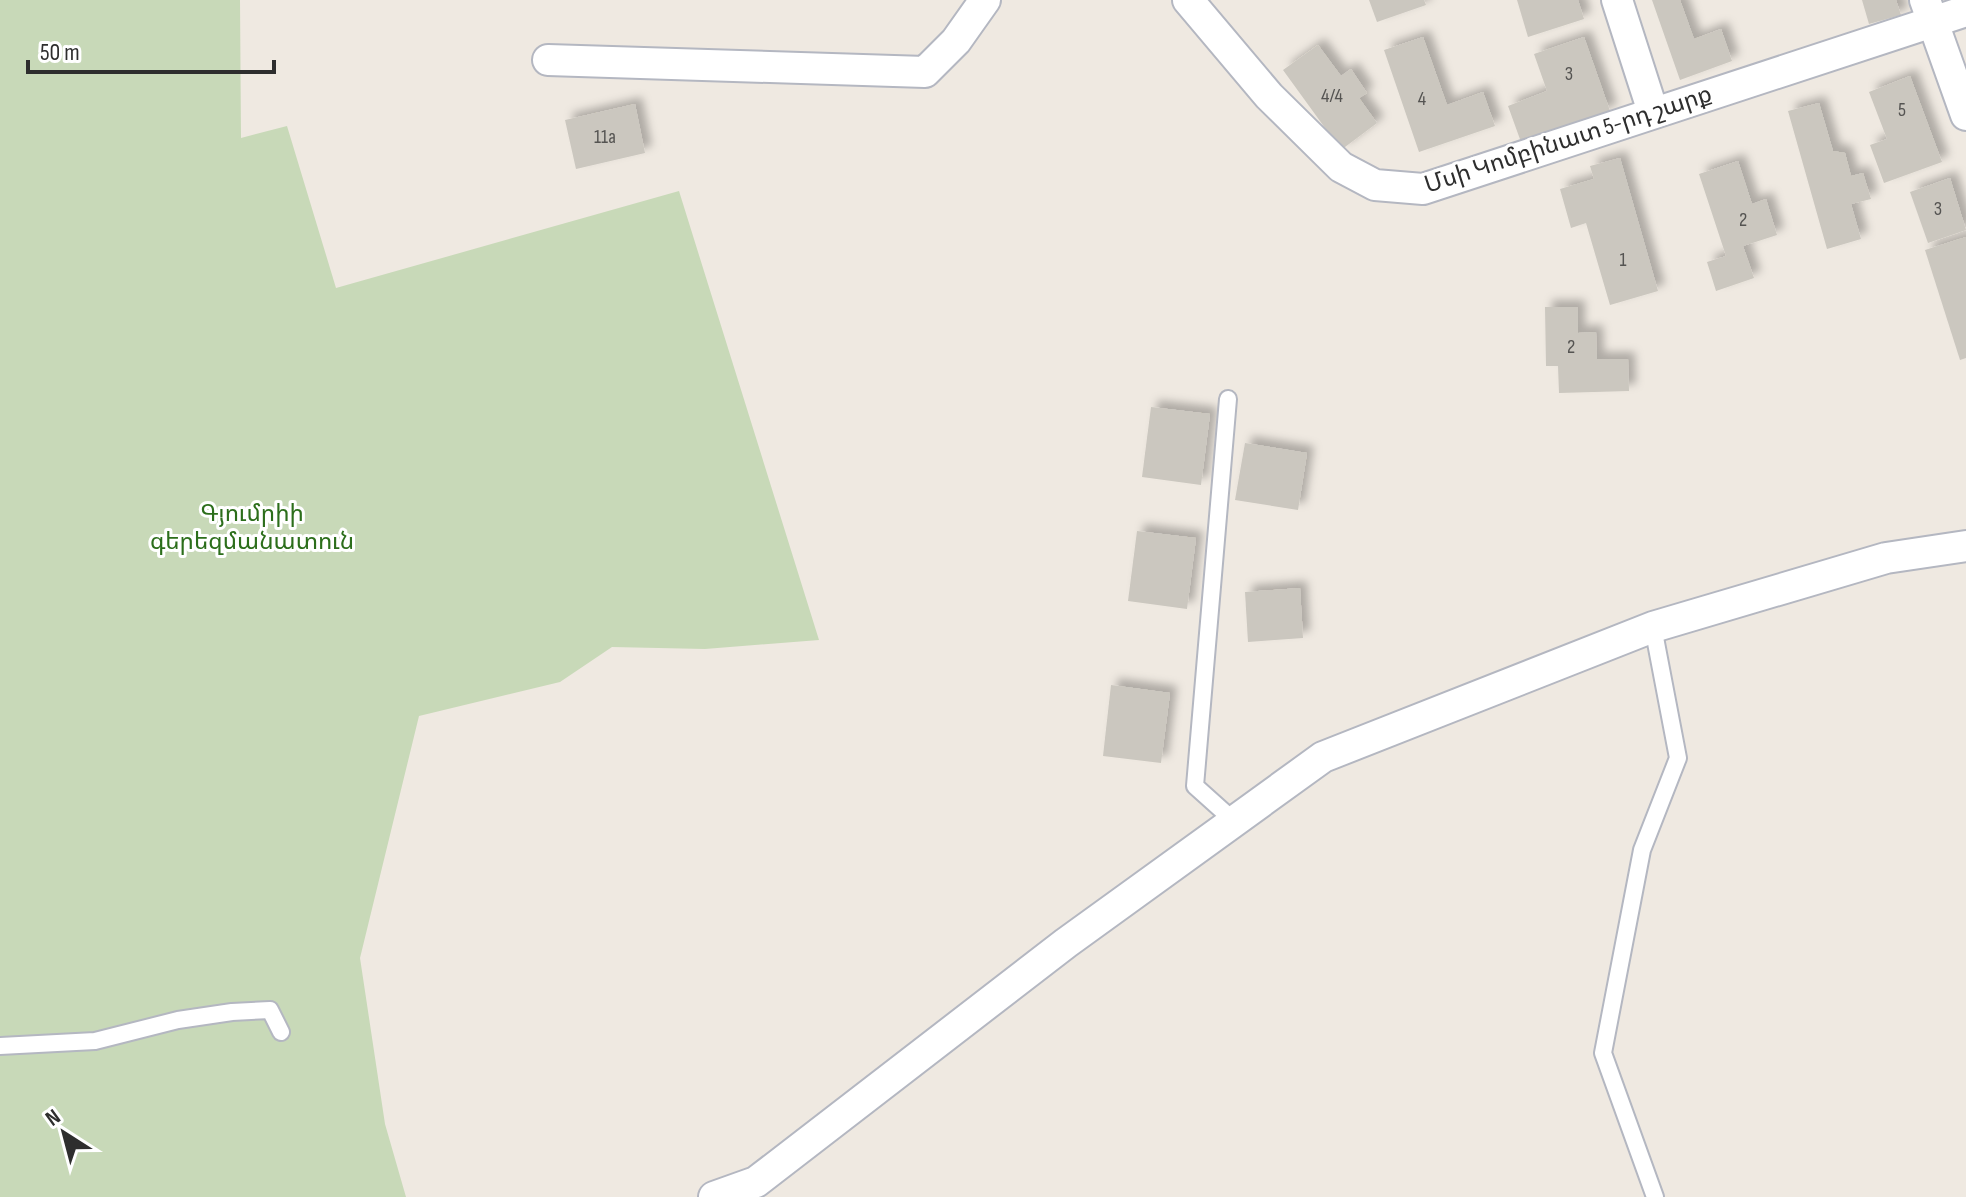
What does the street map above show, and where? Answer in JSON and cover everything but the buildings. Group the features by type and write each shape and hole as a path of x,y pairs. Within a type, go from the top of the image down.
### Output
{"street":[{"path":"548,60 925,72 956,41 985,0"},
{"name":"Մսի Կոմբինատ 5-րդ շարք","path":"1188,0 1269,96 1341,167 1375,185 1423,189 1653,112 1929,11 1966,11"},
{"path":"1617,0 1653,112"},
{"path":"1929,11 1966,115"},
{"path":"714,1197 756,1182 1066,943 1323,757 1653,627 1886,558 1966,546"}],"lane":[{"path":"1228,399 1195,786 1234,821"},
{"path":"1653,627 1678,758 1642,850 1603,1053 1655,1197"},
{"path":"0,1046 95,1041 178,1020 270,1010 281,1032"}],"green space":[{"name":"Գյումրիի գերեզմանատուն","path":"0,0 240,0 241,138 287,126 336,288 679,191 819,640 705,649 612,647 560,682 419,716 360,958 385,1124 406,1197 0,1197"}]}
